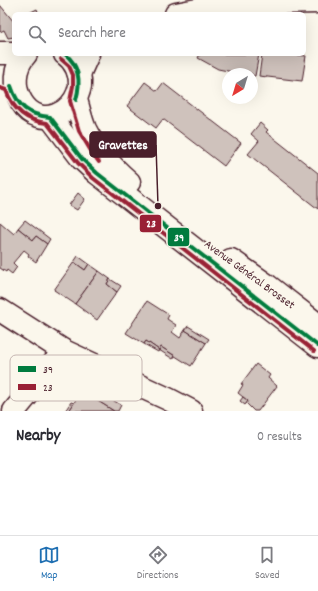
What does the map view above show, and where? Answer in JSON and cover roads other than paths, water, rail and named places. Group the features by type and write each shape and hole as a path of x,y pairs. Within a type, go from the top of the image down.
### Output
{"main road":[{"path":"187,12 230,4 318,2"},
{"path":"0,52 12,52"},
{"path":"24,56 15,66 6,84 20,106 39,116 50,117 60,114 69,108 76,100 79,92 79,74 75,64 67,56"},
{"path":"79,74 87,56"},
{"name":"Avenue Général Brosset","path":"76,100 85,129 96,148 115,169 158,206 268,286 318,325"},
{"name":"Avenue Général Brosset","path":"50,117 82,159 97,173 318,346"},
{"path":"0,310 73,355"},
{"path":"293,326 318,338"},
{"path":"61,355 64,351"},
{"path":"142,387 191,411"},
{"path":"14,411 22,401"}],"place":[{"name":"Gravettes","path":"158,206"}]}
